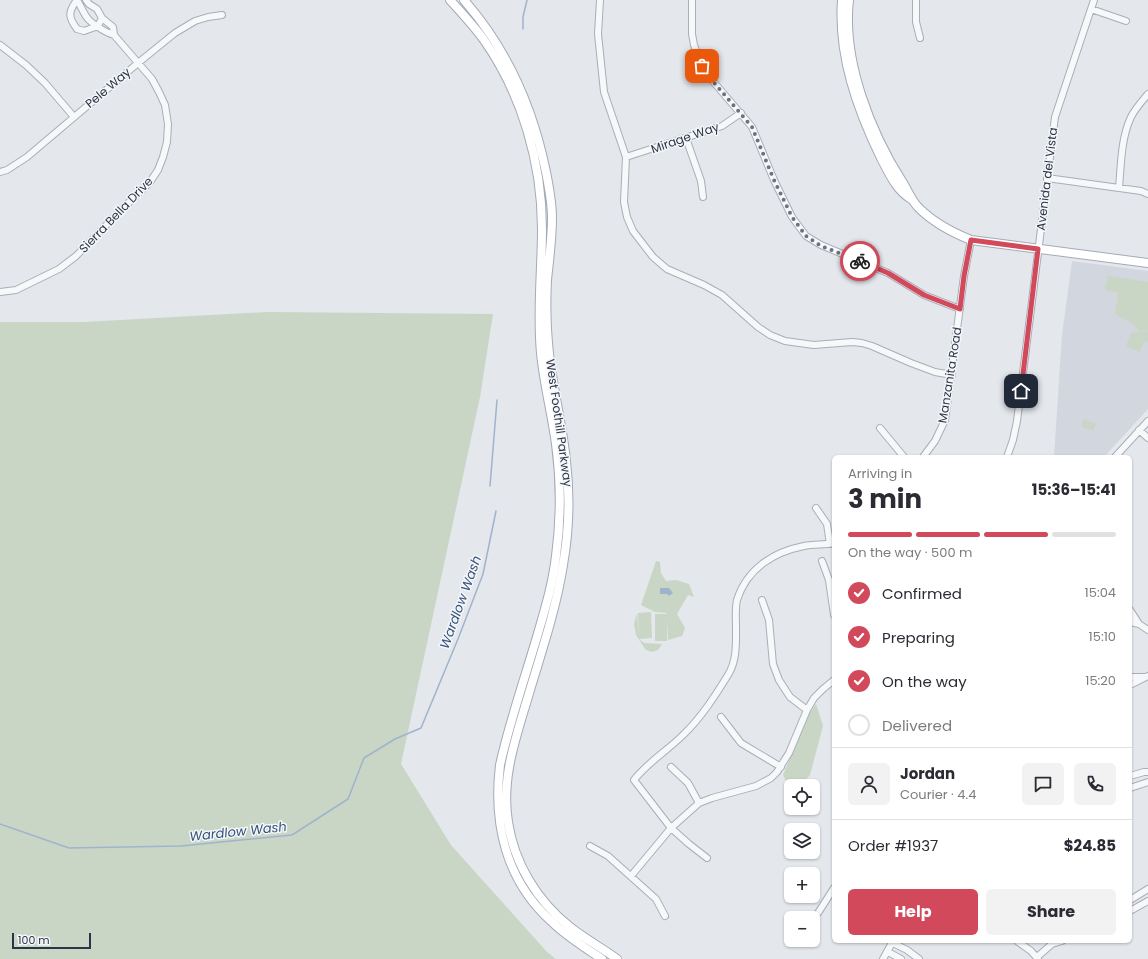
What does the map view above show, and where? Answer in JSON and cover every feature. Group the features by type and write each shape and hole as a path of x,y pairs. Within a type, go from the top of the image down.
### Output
{"main road":[{"name":"West Foothill Parkway","path":"450,0 470,22 496,59 513,92 531,140 542,202 539,302 540,348 559,468 560,521 556,556 548,600 500,765 498,784 498,815 510,861 528,895 562,931 602,959"},
{"name":"West Foothill Parkway","path":"464,0 481,20 519,85 536,128 546,172 551,203 547,284 548,341 551,374 566,461 568,512 563,565 556,601 511,756 506,778 506,809 512,840 518,860 532,886 544,902 570,927 617,959"},
{"path":"842,0 842,25 845,55 851,81 866,125 890,175 902,194 911,199 933,220 948,230 971,240 1148,263"},
{"path":"849,0 849,37 857,79 872,123 911,199"}],"street":[{"name":"Sierra Bella Drive","path":"77,0 89,20 107,34 114,35"},
{"path":"77,0 72,6 70,14 72,22 77,29 84,31 98,26 102,18"},
{"name":"Sierra Bella Drive","path":"0,292 16,290 59,269 76,256 150,182 164,157 167,142 167,118 159,92 152,79 114,35 113,28 102,18 97,9 86,0"},
{"path":"600,0 598,34 604,92 626,157 624,202 627,217 633,231 642,245 653,257 667,269 704,285 722,296 758,327 770,335 785,341 814,345 852,342 862,343 935,372 952,375"},
{"path":"692,0 692,34 702,66 711,79 752,127 774,180 792,217 806,236 821,246 888,273 924,295 960,309"},
{"path":"916,0 916,22 920,38"},
{"name":"Avenida del Vista","path":"1007,455 1013,440 1017,421 1055,117 1094,0"},
{"path":"1091,9 1126,21"},
{"name":"Pele Way","path":"0,172 7,170 27,157 138,63 176,33 195,21 208,16 222,15"},
{"path":"0,45 26,65 74,117"},
{"path":"1119,188 1125,135 1131,117 1141,101 1148,94"},
{"name":"Mirage Way","path":"626,157 722,126 741,113"},
{"path":"686,138 701,181 703,197"},
{"path":"1047,178 1141,191 1148,194"},
{"name":"Manzanita Road","path":"924,455 935,441 945,420 964,276 971,240"},
{"path":"1117,455 1148,422"},
{"path":"880,428 902,455"},
{"path":"1139,430 1148,438"},
{"path":"707,858 671,828 634,780 642,769 683,735 712,702 730,673 735,657 737,601 742,588 752,573 760,564 777,554 805,546 832,544 827,524 816,508"},
{"path":"822,561 829,580 832,601"},
{"path":"762,600 769,620 773,664 779,680 790,697 807,710"},
{"path":"1132,613 1139,624"},
{"path":"1132,622 1139,624 1148,630"},
{"path":"1132,677 1147,676"},
{"path":"1132,684 1147,676"},
{"path":"630,876 671,828 699,803 763,784 771,778 781,767 789,753 807,710 814,698 823,688 832,681"},
{"path":"721,717 741,742 781,767"},
{"path":"671,767 688,783 699,803"},
{"path":"1132,775 1148,772"},
{"path":"1132,787 1148,782"},
{"path":"590,846 608,856 656,899 665,916"},
{"path":"1138,907 1132,899 1148,889"},
{"path":"820,911 832,891"},
{"path":"1132,910 1148,901"},
{"path":"884,959 892,943"},
{"path":"895,943 919,959"},
{"path":"1019,943 1037,958 1053,943"},
{"path":"888,952 901,959"}],"shaded area":[{"path":"1072,261 1148,271 1148,409 1106,455 1054,455 1062,335"}],"green space":[{"path":"1108,276 1148,282 1148,330 1140,331 1133,324 1115,314 1118,293 1105,290"},
{"path":"267,312 493,314 480,397 401,764 451,845 547,952 556,959 0,959 0,322 84,322"},
{"path":"1148,331 1148,342 1144,341 1140,352 1126,346 1131,333"},
{"path":"1084,419 1096,424 1093,431 1081,426"},
{"path":"656,561 660,562 661,573 666,581 676,580 689,584 694,597 688,595 677,614 685,628 682,636 668,640 667,619 667,641 655,641 655,614 667,613 655,612 641,605"},
{"path":"651,612 652,638 639,639 638,613"},
{"path":"637,613 639,639 644,643 662,644 658,650 651,652 645,649 636,635 634,624"},
{"path":"816,704 823,726 810,775 806,779 785,779 783,775 808,716"}],"water":[{"path":"660,588 669,588 673,593 669,596 667,594 660,594"}],"waterway":[{"name":"Wardlow Wash","path":"523,29 523,17 527,0"},
{"name":"Wardlow Wash","path":"490,486 497,400"},
{"name":"Wardlow Wash","path":"0,824 69,848 181,846 292,835 348,799 364,758 395,739 421,728 483,574 496,511"}],"way so far":[{"path":"702,66 711,79 752,127 765,155 774,180 792,217 806,236 821,246 860,261"}],"route":[{"path":"860,261 888,273 924,295 960,309 964,276 971,240 1038,249 1021,391"}]}
